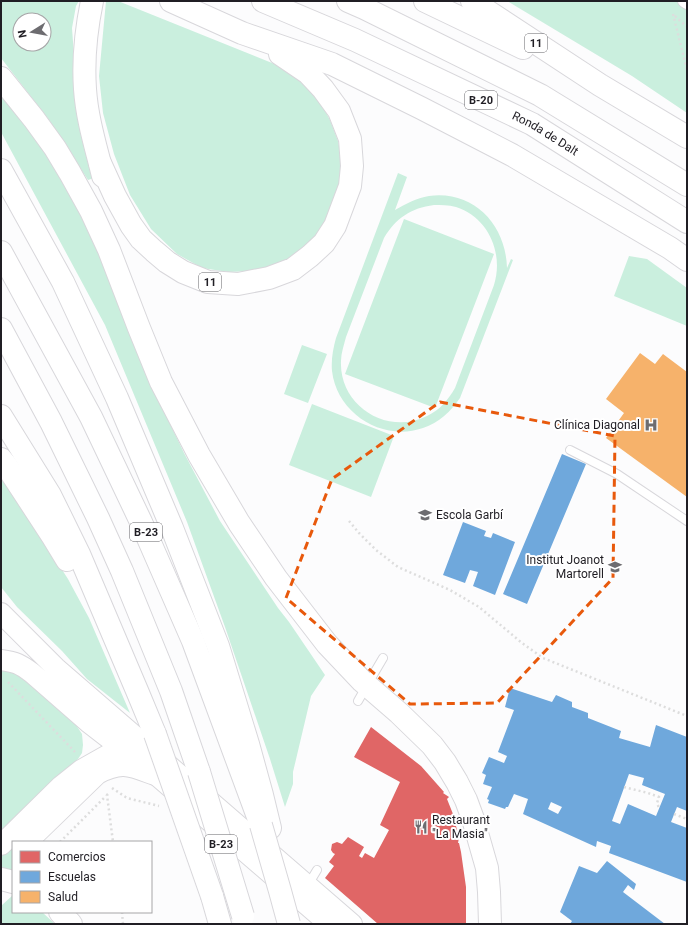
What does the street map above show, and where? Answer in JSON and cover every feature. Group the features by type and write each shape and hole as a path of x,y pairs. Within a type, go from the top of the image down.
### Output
{"highway":[{"path":"92,1 86,39 85,90 92,136 100,162 106,192 130,271 144,310 196,435 239,523"},
{"path":"171,1 242,33 332,64 421,108 512,155 670,248 687,260"},
{"name":"Ronda de Dalt","path":"263,1 354,40 532,124 687,222"},
{"name":"B-20","path":"348,1 540,95 687,185"},
{"path":"425,1 600,85 687,137"},
{"name":"11","path":"472,1 600,85"},
{"name":"11","path":"100,162 114,196 123,213 141,239 167,262 183,272 208,282 238,284 269,278 293,269 310,256 324,243 335,226 350,186 352,166 350,139 339,111 323,89 308,73 289,60 242,33"},
{"path":"1,78 55,148 91,211 109,250 161,382 199,455 239,523 276,578 327,644 362,681 432,745 445,762 457,782 473,819 486,868 489,892 490,924"},
{"path":"1,170 63,282 117,398 172,528 218,646 260,787 266,829"},
{"name":"B-23","path":"1,252 91,417 141,522 193,641 266,829 289,924"},
{"name":"B-23","path":"1,329 51,422 122,571 171,691 199,772 243,920"},
{"path":"1,416 50,495 79,554 138,693 150,740 212,896 220,924"},
{"path":"1,459 53,536 118,645"},
{"path":"29,841 36,831 97,773 106,768 117,765 130,765 155,774"},
{"path":"1,879 12,882"},
{"path":"61,913 71,924"}],"street":[{"path":"1,613 56,668 150,740 312,878 352,924"},
{"path":"1,660 15,662 32,673 88,722 155,774 329,924"},
{"path":"80,763 86,762 90,753 93,738 88,722"},
{"path":"1,845 61,786 80,763 129,744 138,744 150,740"}],"lane":[{"path":"570,450 617,474 687,521"},
{"path":"373,675 383,658"}],"path":[{"path":"687,27 673,14 687,70"},
{"path":"349,521 376,550 398,567 450,590 479,607 522,643 543,658 687,716"},
{"path":"5,680 80,763"},
{"path":"61,841 116,785"},
{"path":"624,787 659,797 657,803 659,808"},
{"path":"107,795 113,841"},
{"path":"674,814 687,819"},
{"path":"122,913 123,924"}],"highlighted area":[{"path":"440,402 615,436 613,578 497,703 410,704 286,598 332,479"}],"green space":[{"path":"1,1 79,1 76,6 72,28 78,111 94,178 88,180 49,120 1,58"},
{"path":"106,1 118,1 287,69 305,82 318,98 330,120 338,141 342,161 342,185 325,224 296,257 272,267 252,271 228,272 202,268 177,254 151,229 130,195 114,154 103,113 99,76"},
{"path":"507,1 687,1 687,113 632,76"},
{"path":"1,92 52,161 81,207 147,375 184,453 220,521 325,675 311,696 293,772 293,784 285,807 225,627 187,522 105,325 1,132"},
{"path":"398,173 407,177 395,210 420,198 429,196 445,196 460,199 473,205 494,225 501,238 507,268 511,259 513,260 460,398 449,412 439,420 423,428 408,431 393,431 364,421 352,412 343,400 336,386 332,371 332,354 336,338","holes":["434,205 456,207 477,219 491,238 495,249 497,273 494,285 455,388 446,401 432,414 412,421 397,422 382,419 369,413 357,403 348,391 343,377 341,361 343,349 346,337 384,238 394,225 411,211"]},
{"path":"404,219 494,254 435,408 345,374"},
{"path":"629,256 647,259 687,288 687,326 614,296"},
{"path":"302,345 327,354 308,403 284,394"},
{"path":"312,404 394,436 371,497 289,465"},
{"path":"1,479 12,492 68,579 89,618 130,713 87,679 62,651 17,607 1,587"},
{"path":"12,668 74,722 82,734 83,745 82,753 78,759 1,834 1,669"},
{"path":"12,846 12,871 1,867 1,857"},
{"path":"12,896 12,913 43,913 55,924 1,924 1,906"}],"building: Comercios":[{"name":"Restaurant \"La Masia\"","path":"371,727 421,766 444,792 443,793 449,797 447,799 457,830 460,832 458,843 461,852 466,887 466,924 378,924 325,878 334,866 329,862 335,854 331,850 332,844 337,842 342,844 348,837 364,847 359,856 362,858 365,853 374,858 389,830 380,825 400,782 354,757"}],"building: Escuelas":[{"path":"562,454 586,464 527,604 503,594"},
{"path":"463,522 486,531 484,536 491,538 493,533 515,542 495,595 473,586 478,572 470,570 465,583 443,575"},
{"path":"510,688 552,702 556,695 572,702 572,707 588,713 588,718 621,731 619,738 650,747 656,725 687,737 687,811 677,807 671,822 687,828 687,882 609,853 611,846 597,841 596,847 523,814 528,799 514,794 508,807 505,809 488,803 489,800 487,799 492,787 483,784 486,775 482,773 489,757 504,763 507,756 498,752 514,710 505,707","holes":["629,774 644,778 642,785 665,794 656,816 628,804 620,824 612,821","551,802 562,807 558,814 548,809"]},
{"path":"607,861 636,884 634,890 628,885 623,892 665,924 570,924 572,921 560,912 579,866 597,873"}],"building: Salud":[{"name":"Clínica Diagonal","path":"640,353 655,364 663,354 687,372 687,497 606,438 624,413 606,399"}],"place":[{"name":"Clínica Diagonal","path":"651,425"},
{"name":"Escola Garbí","path":"425,515"},
{"name":"Institut Joanot Martorell","path":"615,567"},
{"name":"Restaurant \"La Masia\"","path":"421,827"}]}
